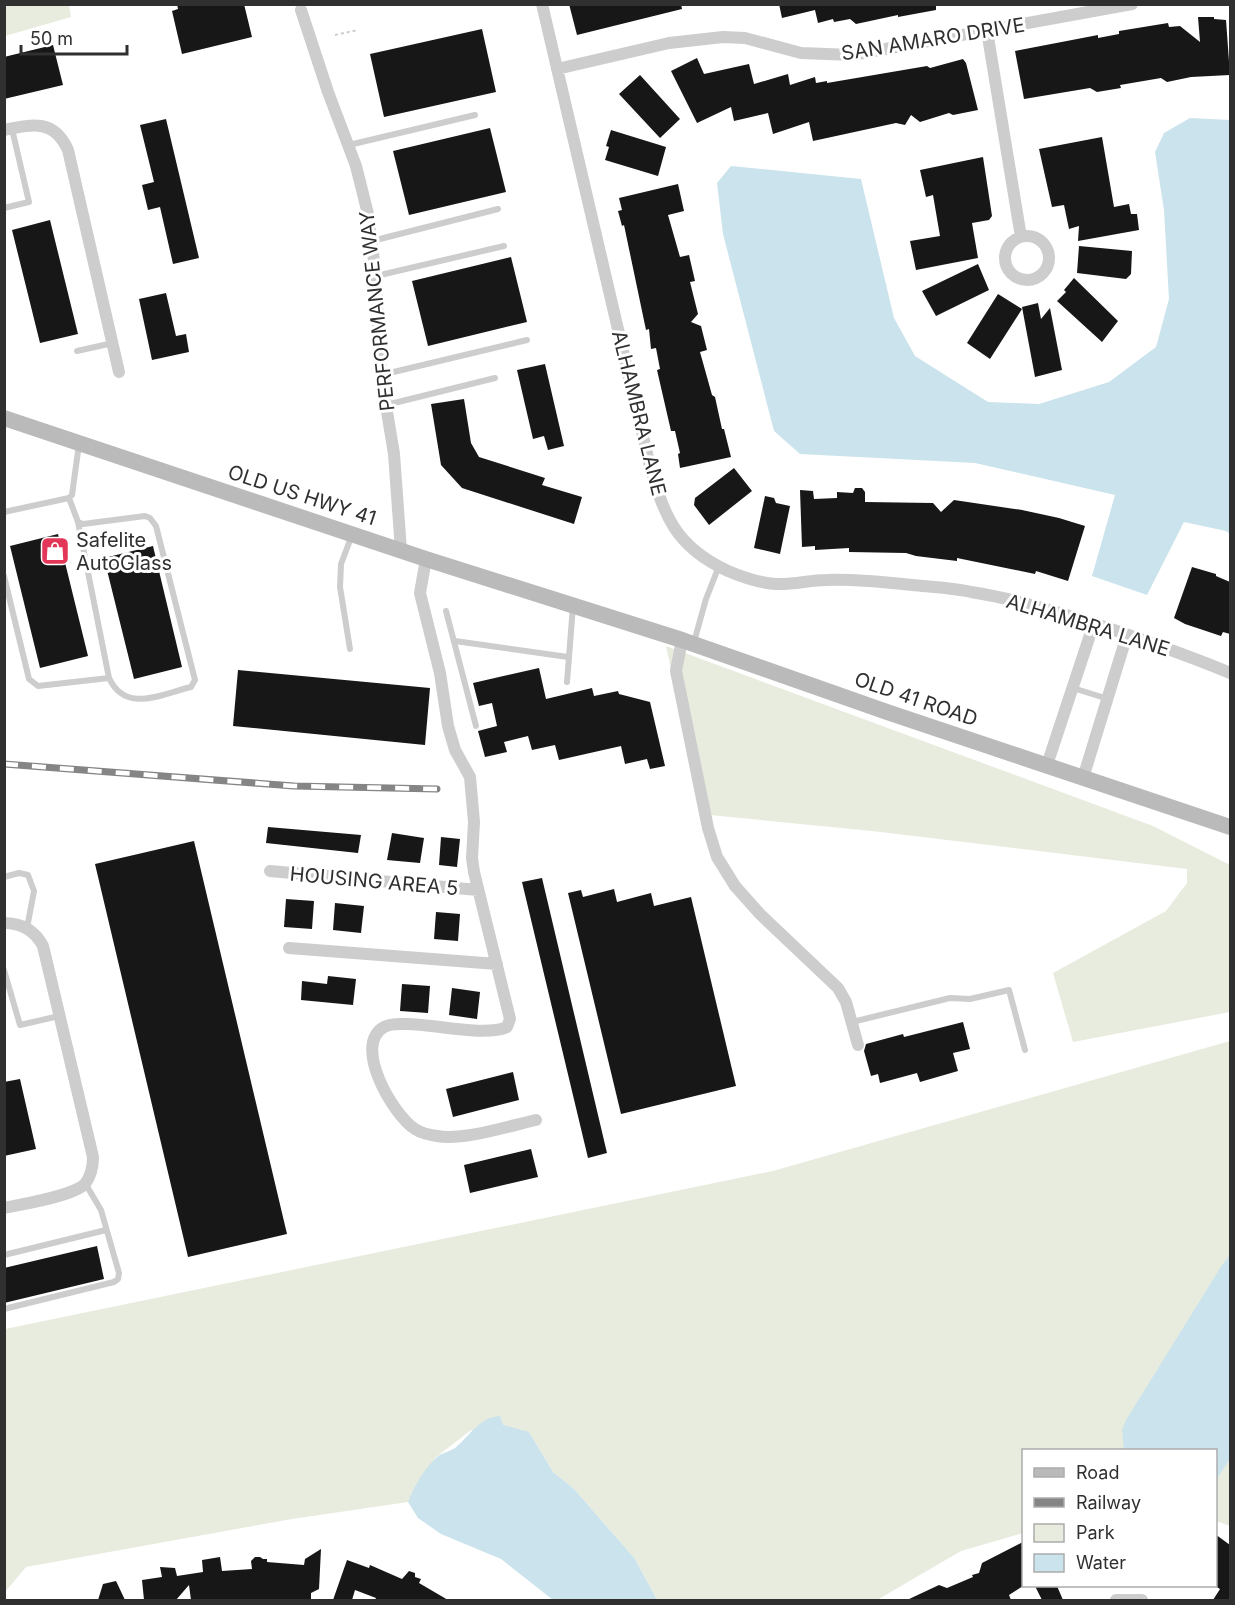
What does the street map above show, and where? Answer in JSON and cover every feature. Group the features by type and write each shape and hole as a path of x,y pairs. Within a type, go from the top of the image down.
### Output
{"street":[{"name":"ALHAMBRA LANE","path":"542,4 649,462 659,497 671,525 698,553 719,566 743,576 776,584 825,580 881,581 970,591 1033,605 1094,623 1230,673"},
{"name":"SAN AMARO DRIVE","path":"557,69 700,38 745,38 801,53 843,55 1132,4"},
{"name":"PERFORMANCE WAY","path":"299,6 363,190 376,276 381,375 394,454 401,550"},
{"path":"987,31 1021,237"},
{"path":"8,129 38,125 48,128 64,141 68,150 119,372"},
{"name":"OLD US HWY 41","path":"4,418 580,608"},
{"name":"HOUSING AREA 5","path":"426,559 420,593 440,673 447,726 454,750 470,777 474,822 472,858 510,1019 507,1027 492,1031 391,1024 380,1030 374,1039 372,1049 374,1064 384,1090 396,1111 414,1129 423,1133 451,1137 536,1120"},
{"name":"OLD 41 ROAD","path":"580,608 688,642 887,712 1230,826"},
{"path":"1047,765 1094,623"},
{"path":"1083,778 1127,635"},
{"path":"688,642 676,671 708,828 717,857 735,886 760,914 838,988 846,1002 858,1045"},
{"name":"HOUSING AREA 5","path":"270,871 478,890"},
{"path":"4,923 13,923 27,928 39,938 43,946 93,1157 91,1174 85,1184 70,1193 4,1208"},
{"path":"289,948 497,964"},
{"path":"1116,1600 1142,1600"}],"lane":[{"path":"349,145 474,115"},
{"path":"4,208 28,202 8,129"},
{"path":"372,241 498,209"},
{"path":"376,276 504,246"},
{"path":"381,375 527,340"},
{"path":"77,351 113,343"},
{"path":"386,405 495,378"},
{"path":"4,512 69,498 72,495 79,443"},
{"path":"69,498 78,522 112,685 122,695 135,700 191,687 195,680 156,526 150,518 139,516 83,524 78,522"},
{"path":"350,650 340,587 341,564 352,534"},
{"path":"688,642 719,566"},
{"path":"4,576 29,679 33,683 38,686 110,678"},
{"path":"567,682 568,657 580,608"},
{"path":"446,611 476,726"},
{"path":"455,640 568,657"},
{"path":"1072,688 1108,699"},
{"path":"4,877 19,873 28,875 34,891 27,928"},
{"path":"4,970 20,1025 60,1016"},
{"path":"852,1022 950,998 970,999 1009,990 1026,1050"},
{"path":"4,1309 114,1282 118,1279 119,1273 98,1202 85,1184"},
{"path":"4,1255 106,1230"}],"path":[{"path":"335,35 358,30"}],"green space":[{"path":"5,4 69,5 71,17 5,36"},
{"path":"666,646 1153,826 1230,865 1230,1012 1073,1042 1053,973 1166,911 1187,883 1187,869 872,831 710,815 692,766"},
{"path":"1230,1041 1230,1526 1217,1521 1217,1449 1022,1449 1022,1533 961,1551 877,1600 657,1600 635,1559 574,1489 553,1472 529,1432 471,1430 435,1458 408,1502 292,1519 26,1567 5,1592 5,1329 773,1171"}],"water":[{"path":"1190,118 1230,120 1230,534 1226,531 1184,522 1147,595 1092,576 1115,495 975,463 800,454 774,431 723,234 717,183 731,166 861,179 894,318 915,356 988,402 1039,404 1109,382 1156,347 1169,299 1164,210 1155,152 1164,133"},
{"path":"1230,1255 1230,1459 1217,1478 1217,1449 1124,1449 1122,1430"},
{"path":"500,1416 503,1425 529,1432 553,1472 574,1489 635,1559 657,1600 553,1600 501,1559 441,1534 418,1518 408,1502 427,1468 437,1457 455,1448 480,1423"}],"building":[{"path":"177,4 244,4 252,37 182,54 172,11 178,9"},
{"path":"569,4 681,4 682,9 577,35"},
{"path":"779,4 936,4 936,10 856,24 850,19 834,22 833,19 818,23 815,10 782,18"},
{"path":"1198,17 1226,20 1230,75 1191,77 1167,82 1161,78 1120,85 1121,88 1097,92 1090,88 1024,99 1015,51 1098,35 1098,38 1119,34 1119,31 1168,23 1169,27 1180,26 1200,42"},
{"path":"482,29 496,92 384,117 370,54"},
{"path":"53,45 63,85 4,99 4,57"},
{"path":"697,58 704,74 749,64 754,84 788,74 790,85 815,77 816,83 827,81 827,83 927,66 930,68 963,59 978,110 953,115 949,113 920,122 911,115 905,125 896,123 813,141 809,122 773,134 768,113 734,121 731,107 697,123 671,71"},
{"path":"640,75 680,119 660,138 619,94"},
{"path":"166,119 199,258 173,264 160,207 148,210 142,185 154,182 140,125"},
{"path":"490,128 506,192 409,215 393,151"},
{"path":"611,130 666,147 658,176 605,160"},
{"path":"1102,137 1114,207 1129,204 1131,214 1137,214 1139,230 1078,241 1079,226 1069,229 1064,205 1052,207 1039,149"},
{"path":"983,157 992,216 989,220 972,223 978,258 916,270 910,241 940,236 933,195 926,197 920,170"},
{"path":"678,184 684,211 668,215 680,257 689,255 695,281 690,282 698,314 691,322 701,326 707,350 700,352 731,457 680,468 678,454 680,453 675,431 671,431 657,370 660,369 656,348 651,349 649,329 646,330 624,225 622,226 618,211 622,210 619,198"},
{"path":"50,220 78,334 40,343 12,230"},
{"path":"1079,246 1132,251 1131,274 1126,279 1077,273"},
{"path":"511,257 527,322 428,346 412,281"},
{"path":"978,264 989,290 936,316 922,291"},
{"path":"1074,278 1118,321 1102,342 1057,301 1066,292 1064,290"},
{"path":"166,293 176,336 186,334 189,352 152,360 139,299"},
{"path":"998,294 1022,309 990,359 967,343"},
{"path":"1038,303 1041,319 1050,308 1062,370 1035,377 1022,307"},
{"path":"545,364 564,446 548,450 544,436 533,439 517,370"},
{"path":"464,399 471,443 479,457 545,478 542,485 582,497 574,524 462,488 441,465 431,404"},
{"path":"734,468 752,491 709,525 694,505 695,498"},
{"path":"855,488 862,488 865,492 865,502 933,503 941,512 954,500 1022,510 1085,526 1068,581 1036,571 1035,574 957,558 957,561 906,553 849,552 849,548 815,550 815,546 802,547 800,490 813,491 814,499 837,498 837,492 853,493"},
{"path":"765,496 774,498 776,503 790,506 780,554 754,548"},
{"path":"58,534 88,656 40,668 10,546"},
{"path":"153,546 182,667 134,679 104,558"},
{"path":"1192,567 1216,574 1230,582 1230,634 1223,632 1221,636 1174,618"},
{"path":"539,668 546,699 592,688 594,696 618,691 619,694 650,702 665,766 650,769 647,759 625,764 621,746 559,760 555,745 532,750 528,736 504,742 507,752 485,757 478,731 497,726 492,703 479,706 473,683"},
{"path":"238,670 430,688 425,745 233,726"},
{"path":"268,827 361,835 358,853 266,843"},
{"path":"392,833 424,838 420,863 387,860"},
{"path":"441,837 460,839 457,867 439,865"},
{"path":"194,841 287,1234 188,1257 95,864"},
{"path":"542,878 607,1153 588,1158 522,882"},
{"path":"614,889 617,902 651,893 654,906 691,897 736,1086 621,1114 568,893 581,890 583,897"},
{"path":"286,899 314,901 312,929 284,927"},
{"path":"335,903 364,906 361,933 333,930"},
{"path":"436,912 460,914 458,941 434,939"},
{"path":"328,976 356,979 353,1005 301,1000 302,981 327,984"},
{"path":"402,984 430,986 428,1013 400,1011"},
{"path":"452,988 480,992 477,1019 449,1015"},
{"path":"963,1022 970,1049 953,1053 958,1071 920,1082 917,1073 880,1083 878,1074 871,1076 864,1051 866,1044"},
{"path":"513,1072 519,1100 453,1117 446,1089"},
{"path":"20,1079 36,1149 4,1156 4,1082"},
{"path":"531,1149 538,1177 470,1193 464,1165"},
{"path":"97,1246 104,1279 4,1303 4,1268"},
{"path":"1217,1535 1230,1545 1230,1600 1213,1600 1220,1589 1217,1587"},
{"path":"1022,1543 1022,1587 1009,1595 1011,1600 907,1600 939,1585 947,1588 973,1577 972,1575 979,1573 982,1563"},
{"path":"321,1549 319,1589 311,1593 311,1600 191,1600 189,1585 176,1600 144,1600 142,1580 162,1577 160,1567 175,1568 177,1576 203,1572 202,1560 220,1557 222,1571 252,1569 251,1561 255,1557 267,1559 267,1562 304,1565 305,1559"},
{"path":"347,1560 369,1568 370,1565 402,1579 409,1571 415,1573 415,1577 421,1579 419,1583 448,1600 375,1600 376,1598 355,1590 352,1600 333,1600"},
{"path":"116,1581 125,1600 98,1600 103,1584"},
{"path":"1036,1587 1057,1587 1063,1600 1042,1600"}],"railway":[{"path":"4,764 294,786 437,789"}],"place":[{"name":"Safelite AutoGlass","path":"55,551"}]}
